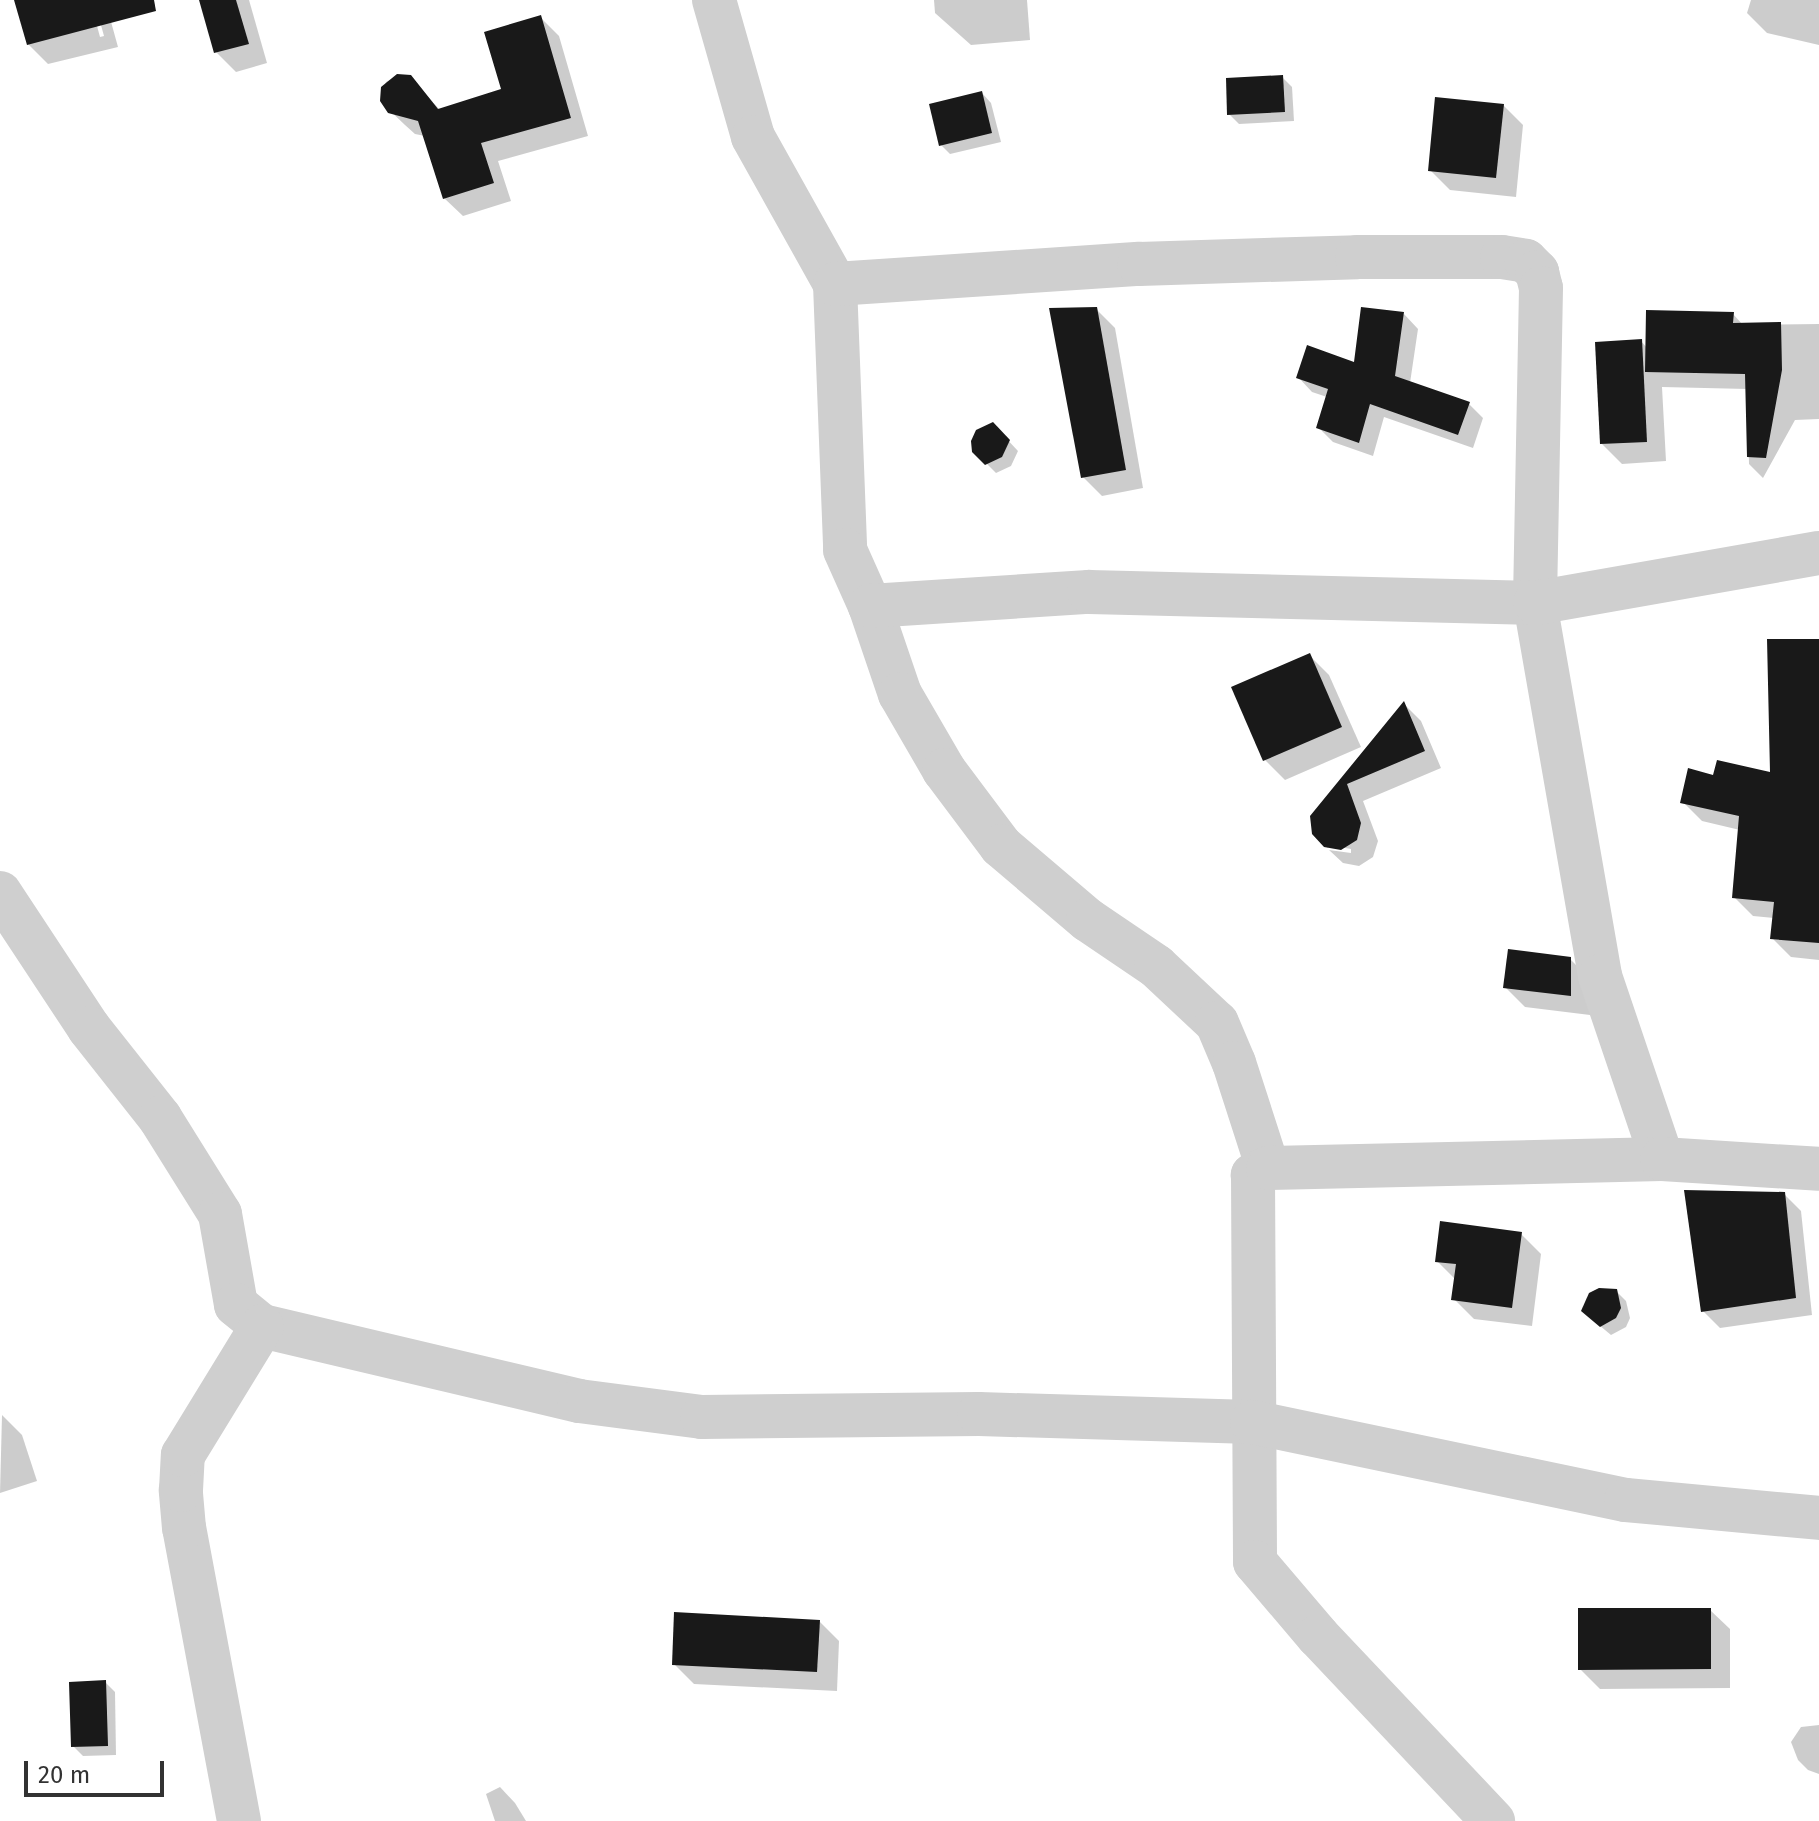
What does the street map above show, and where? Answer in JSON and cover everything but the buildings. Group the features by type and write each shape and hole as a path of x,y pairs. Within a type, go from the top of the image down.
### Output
{"street":[{"path":"714,0 753,137 835,284 845,550 870,606 900,694 944,770 1001,846 1088,920 1156,966 1217,1023 1268,1168"},
{"path":"835,284 1139,264 1357,257 1502,257 1526,261 1537,272 1541,288 1535,603 1600,976 1662,1159"},
{"path":"870,606 1089,592 1535,603 1819,553"},
{"path":"0,893 89,1028 160,1118 220,1214 236,1305 262,1326 579,1401 702,1417 979,1414 1252,1422 1626,1500 1819,1518"},
{"path":"1493,1821 1318,1636 1255,1562 1253,1175 1268,1168 1662,1159 1819,1169"},
{"path":"239,1821 184,1528 181,1490 183,1455 262,1326"}]}
